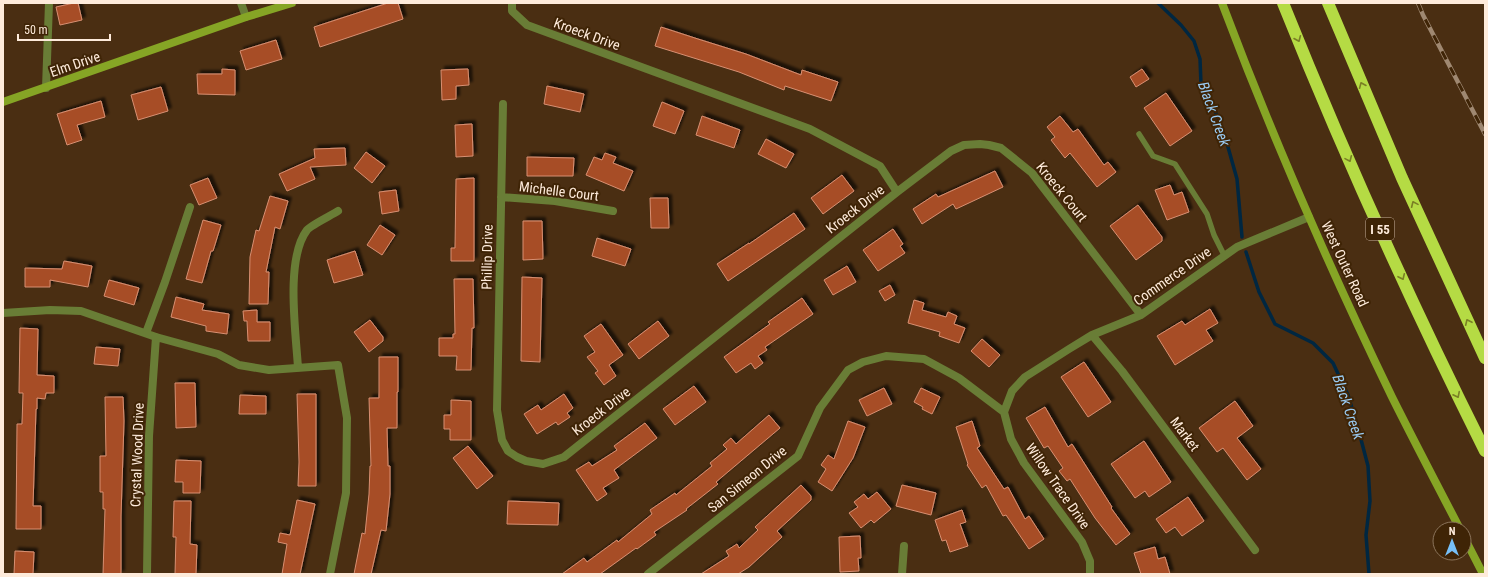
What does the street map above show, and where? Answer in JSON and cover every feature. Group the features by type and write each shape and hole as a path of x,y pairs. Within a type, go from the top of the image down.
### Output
{"highway":[{"name":"I 55","path":"1283,3 1371,209 1426,330 1485,451"},
{"path":"1328,3 1399,171 1485,358"}],"street":[{"path":"46,88 49,3"},
{"path":"241,3 246,17"},
{"name":"Elm Drive","path":"3,102 246,17 292,3"},
{"name":"Kroeck Drive","path":"497,410 502,440 508,451 526,461 542,464 564,457 897,192 880,166 810,129 527,25 512,11 512,3"},
{"name":"West Outer Road","path":"1222,3 1247,68 1309,217 1392,397 1456,521"},
{"name":"Phillip Drive","path":"497,410 503,104"},
{"name":"Kroeck Court","path":"897,192 951,151 964,145 990,144 1001,148 1032,173 1141,315"},
{"name":"Michelle Court","path":"501,197 555,201 612,211"},
{"path":"146,333 190,207"},
{"path":"298,368 294,288 297,252 308,229 338,211"},
{"name":"Commerce Drive","path":"1004,412 1012,391 1025,377 1092,335 1141,315 1237,247 1309,217"},
{"path":"3,313 50,310 81,311 146,333 218,354 239,365 269,370 338,365 347,418 346,493 330,574"},
{"name":"Market","path":"1092,335 1122,371 1255,550"},
{"name":"Crystal Wood Drive","path":"148,574 149,436 156,336"},
{"name":"San Simeon Drive","path":"648,574 798,456 820,408 848,370 863,362 886,356 924,360 958,378 1004,412"},
{"name":"Willow Trace Drive","path":"1004,412 1011,439 1024,463 1082,542 1090,561 1090,574"},
{"path":"902,574 904,546"},
{"path":"1472,553 1483,574"}],"lane":[{"path":"1139,134 1153,156 1175,164 1207,214 1214,235 1224,255"}],"building":[{"path":"78,3 82,20 60,25 56,7"},
{"path":"388,3 398,3 403,19 320,47 314,27"},
{"path":"661,27 746,54 801,75 802,70 838,82 831,101 785,86 784,90 739,72 655,46"},
{"path":"276,40 282,59 246,70 240,51"},
{"path":"222,69 235,70 235,95 198,94 197,74 222,74"},
{"path":"468,69 469,85 456,86 456,99 442,100 441,70"},
{"path":"1142,69 1149,79 1136,87 1130,77"},
{"path":"547,86 584,94 580,112 544,104"},
{"path":"161,87 168,111 138,120 131,95"},
{"path":"1166,93 1192,131 1170,146 1144,108"},
{"path":"101,101 105,117 77,125 82,140 67,145 57,114"},
{"path":"662,102 684,111 675,134 653,126"},
{"path":"702,116 740,130 734,148 696,135"},
{"path":"1060,116 1073,132 1078,129 1104,165 1108,162 1116,172 1097,187 1070,153 1065,158 1051,140 1055,137 1047,127"},
{"path":"472,124 473,156 456,157 455,125"},
{"path":"766,139 794,154 786,168 758,154"},
{"path":"345,148 346,165 310,167 315,179 287,191 279,174 315,158 314,149"},
{"path":"366,152 385,166 372,183 354,168"},
{"path":"605,153 616,157 613,163 633,171 624,191 586,175 594,157 602,160"},
{"path":"527,157 574,158 573,176 527,176"},
{"path":"995,171 1003,187 956,209 953,204 922,224 913,209 936,194 938,197"},
{"path":"842,175 854,191 823,214 811,198"},
{"path":"208,178 217,198 199,205 190,185"},
{"path":"474,178 474,261 451,261 451,248 455,248 456,179"},
{"path":"1170,185 1174,195 1182,192 1189,212 1167,220 1155,190"},
{"path":"396,190 399,211 382,214 379,192"},
{"path":"270,196 288,201 280,229 275,227 266,272 269,272 268,304 249,304 250,257 256,230 259,231"},
{"path":"650,198 668,198 669,228 651,228"},
{"path":"1138,205 1162,237 1162,241 1136,260 1110,226"},
{"path":"794,213 805,229 728,281 717,264"},
{"path":"203,220 221,225 213,251 211,251 202,283 186,279"},
{"path":"523,221 542,221 543,259 523,260"},
{"path":"380,225 395,235 382,255 367,245"},
{"path":"893,229 903,244 900,246 905,253 878,271 863,250"},
{"path":"597,238 631,249 625,266 592,256"},
{"path":"355,251 363,275 334,283 327,260"},
{"path":"64,261 92,266 88,287 50,280 50,287 25,287 25,268 62,269"},
{"path":"847,266 856,282 833,295 824,280"},
{"path":"522,277 542,278 540,362 521,361"},
{"path":"454,279 473,279 474,328 472,328 471,370 456,370 457,356 439,356 439,338 453,338 453,334 455,334"},
{"path":"109,280 139,288 134,305 104,296"},
{"path":"890,285 895,295 885,301 879,291"},
{"path":"176,297 204,304 202,310 229,314 227,334 206,331 206,326 171,317"},
{"path":"802,298 813,314 765,347 767,350 758,356 763,363 755,369 751,363 736,373 724,357 770,324 768,322"},
{"path":"914,300 924,303 922,310 946,317 948,312 957,316 954,324 965,328 959,343 939,336 940,332 908,323"},
{"path":"1210,309 1218,323 1206,330 1213,341 1175,365 1157,336 1182,321 1185,325"},
{"path":"257,310 257,322 270,322 270,341 248,341 247,321 244,321 243,311"},
{"path":"370,320 383,337 383,341 369,352 354,332"},
{"path":"658,321 669,336 639,359 628,344"},
{"path":"601,324 623,355 609,365 616,376 604,385 595,373 598,371 587,357 595,352 584,336"},
{"path":"20,328 38,329 37,375 54,376 54,393 46,393 45,399 37,398 36,409 33,506 41,506 41,529 16,529 17,424 22,424 23,393 19,393"},
{"path":"982,339 1000,355 989,367 971,351"},
{"path":"96,347 120,349 118,366 94,364"},
{"path":"379,357 398,357 397,428 387,428 388,466 390,466 390,494 386,531 381,530 371,574 354,574 362,533 365,534 371,466 369,398 379,398"},
{"path":"1084,362 1111,402 1088,417 1061,377"},
{"path":"175,383 195,383 196,427 176,428"},
{"path":"694,386 706,402 675,425 663,409"},
{"path":"884,388 892,404 867,416 859,400"},
{"path":"921,388 940,397 932,414 922,409 923,407 914,402"},
{"path":"297,394 316,394 316,486 298,486 299,462"},
{"path":"564,394 573,408 567,413 570,417 558,425 556,422 537,434 524,414 538,405 541,410"},
{"path":"240,395 266,396 266,414 239,414"},
{"path":"105,397 123,397 124,421 121,574 103,574 105,509 103,509 103,492 100,492 100,456 106,456"},
{"path":"451,400 471,401 471,440 450,440 450,429 444,429 444,415 451,415"},
{"path":"1235,401 1253,426 1237,438 1261,469 1247,480 1223,448 1217,452 1199,428"},
{"path":"1045,407 1068,447 1072,444 1112,507 1111,508 1130,534 1116,545 1095,518 1070,479 1067,481 1059,471 1063,468 1048,446 1044,448 1026,418"},
{"path":"769,415 780,428 716,482 718,484 686,509 687,510 654,532 656,535 600,574 562,574 584,558 587,562 617,540 618,542 652,514 650,510 675,493 676,495 712,466 710,463 727,449 723,445 731,438 736,444"},
{"path":"848,421 865,427 853,458 832,491 818,482 826,469 821,465 828,455 834,459"},
{"path":"972,421 980,446 977,448 1004,489 1008,487 1025,519 1029,516 1044,539 1029,549 1006,515 1003,516 986,485 982,488 967,465 968,464 956,427"},
{"path":"645,423 657,438 614,470 619,478 603,488 607,494 597,501 576,470 589,462 592,466 617,450 614,446"},
{"path":"1144,441 1171,482 1149,497 1145,491 1135,498 1111,464"},
{"path":"468,446 493,476 477,489 453,458"},
{"path":"176,460 201,461 200,493 183,493 183,482 175,482"},
{"path":"801,485 811,496 811,500 777,531 782,537 749,567 738,574 701,574 729,556 726,551 737,544 739,548 758,530 755,527"},
{"path":"902,485 936,493 931,515 896,506"},
{"path":"877,492 891,509 874,523 871,520 861,528 849,513 858,507 854,502 864,494 868,499"},
{"path":"1188,497 1204,521 1182,536 1175,527 1166,533 1156,519"},
{"path":"297,500 315,504 300,574 282,574 287,544 278,542 280,533 290,535"},
{"path":"174,501 191,501 190,544 197,545 196,574 175,574 176,537 173,537"},
{"path":"508,501 559,503 558,525 507,524"},
{"path":"962,510 966,522 960,524 968,546 950,552 946,540 942,541 935,520"},
{"path":"860,536 861,558 858,558 859,571 840,572 839,537"},
{"path":"1155,547 1158,559 1165,557 1170,574 1141,574 1134,553"},
{"path":"15,551 34,552 33,574 14,574"}],"waterway":[{"name":"Black Creek","path":"1158,3 1181,25 1194,41 1200,59 1201,84 1214,108 1226,140 1237,179 1242,237"},
{"name":"Black Creek","path":"1246,252 1259,292 1275,324 1313,343 1333,363 1348,395 1368,466 1370,501 1366,535 1369,574"}],"railway":[{"path":"1418,3 1485,134"}]}
